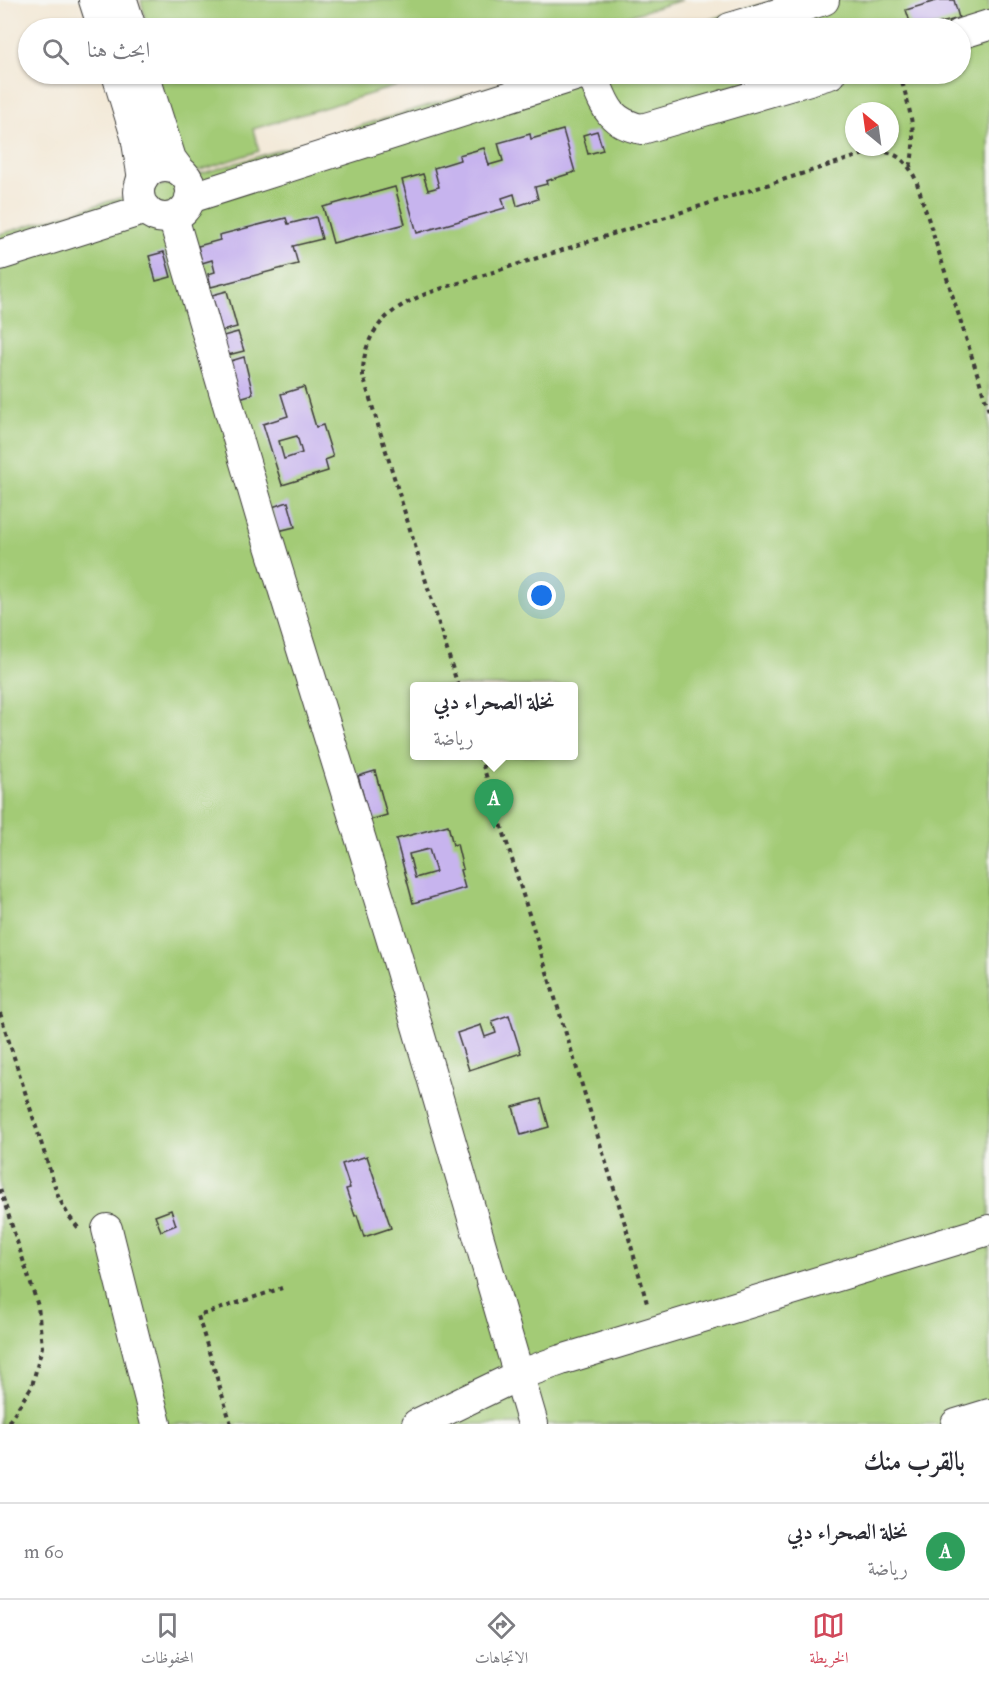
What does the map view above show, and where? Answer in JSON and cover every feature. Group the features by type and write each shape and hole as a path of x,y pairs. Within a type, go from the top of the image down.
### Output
{"street":[{"path":"94,0 100,18"},
{"path":"122,0 127,18"},
{"path":"764,18 824,0"},
{"path":"971,31 989,25"},
{"path":"120,84 136,136 143,179 150,171 159,167 170,167 172,199 261,517 394,946 533,1424"},
{"path":"147,84 171,159 172,199"},
{"path":"0,255 172,199 548,84"},
{"path":"596,84 606,107 615,118 627,126 642,129 797,84"},
{"path":"94,1230 156,1424"},
{"path":"417,1424 519,1375 989,1230"},
{"path":"956,1424 989,1414"}],"path":[{"path":"902,84 914,132 914,150 910,168"},
{"path":"456,682 363,376 362,359 367,343 376,329 390,314 424,294 874,151 888,152 901,158 910,168 916,180 989,411"},
{"path":"481,760 633,1251 653,1332"},
{"path":"0,1012 58,1196 68,1215 94,1230"},
{"path":"0,1189 38,1306 42,1347 32,1386 5,1424"},
{"path":"231,1424 198,1316 282,1288"}],"green space":[{"path":"141,0 682,0 621,18 145,18"},
{"path":"776,0 989,0 989,1424 0,1424 0,234 500,84 971,84 971,18 716,18"},
{"path":"160,84 404,84 253,129 259,151 195,172 181,166"}],"building":[{"path":"939,0 954,0 959,18 909,18 906,10"},
{"path":"563,130 575,172 535,187 538,199 517,206 514,194 502,198 505,208 417,233 402,180 423,174 428,190 439,187 434,168 460,160 459,155 484,148 489,165 503,161 498,143 530,134 531,139"},
{"path":"597,131 603,150 588,154 583,135"},
{"path":"395,187 405,224 333,243 323,207"},
{"path":"316,217 322,239 293,246 298,264 211,287 208,274 215,272 212,260 202,263 198,246 220,240 219,235 286,218 288,224"},
{"path":"164,252 171,277 156,281 149,256"},
{"path":"227,291 237,327 222,331 212,295"},
{"path":"238,332 244,351 220,357 216,338"},
{"path":"244,357 253,394 233,400 224,363"},
{"path":"304,387 316,427 323,425 333,457 325,460 328,471 282,485 263,424 288,416 281,394","holes":["297,436 302,453 284,459 279,441"]},
{"path":"288,502 295,527 278,531 272,507"},
{"path":"375,771 387,815 370,820 358,776"},
{"path":"448,825 453,845 457,844 465,888 413,903 396,839","holes":["429,849 436,872 415,878 409,854"]},
{"path":"509,1015 521,1053 469,1070 457,1033 481,1025 485,1037 496,1033 492,1021"},
{"path":"541,1099 549,1127 521,1135 513,1107"},
{"path":"367,1156 391,1228 364,1237 346,1189 350,1188 342,1164"},
{"path":"171,1210 176,1225 161,1231 155,1216"}],"place":[{"name":"نخلة الصحراء دبي","path":"494,829"}]}
